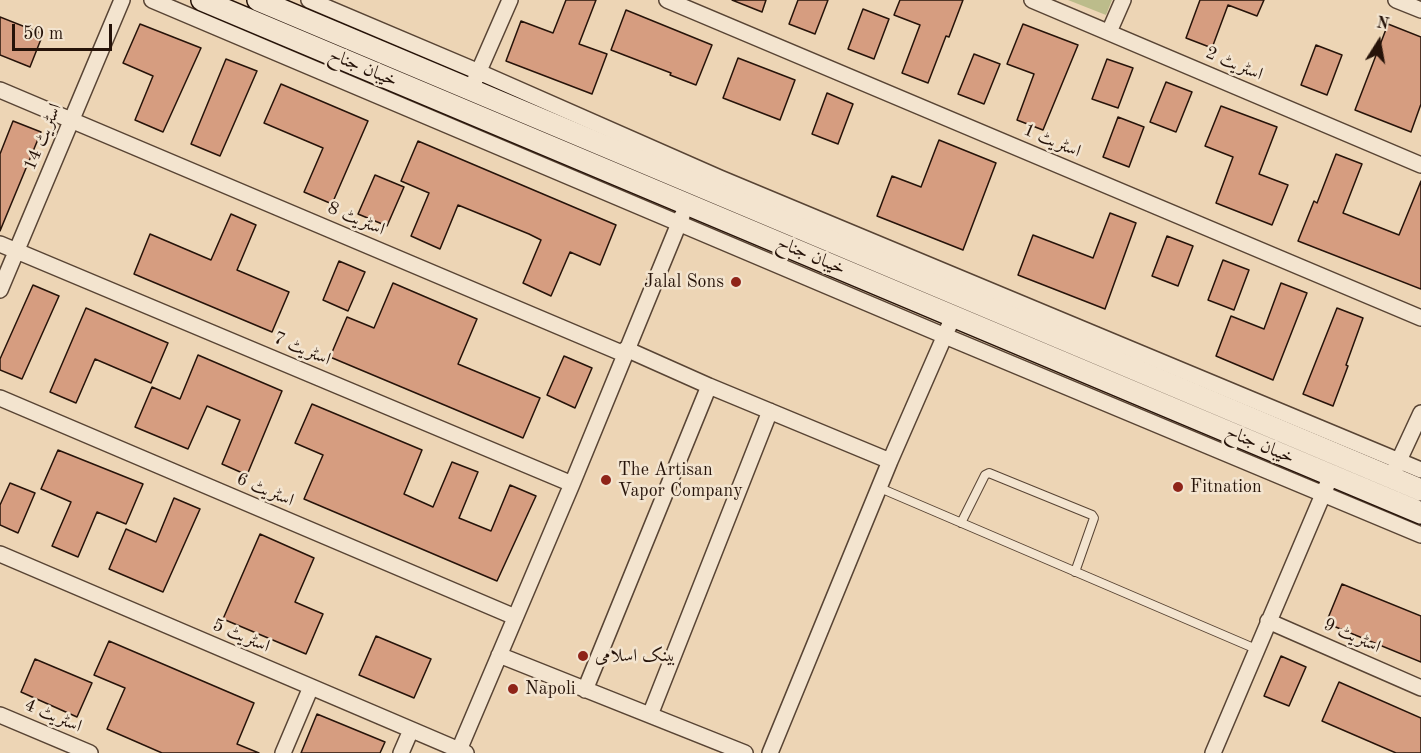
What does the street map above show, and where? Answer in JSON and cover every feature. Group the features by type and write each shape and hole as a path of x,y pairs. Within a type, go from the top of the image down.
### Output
{"main road":[{"name":"خیبان جناح","path":"202,0 683,214 953,315 1327,485 1421,513"},
{"name":"خیبان جناح","path":"258,0 475,81 1396,469 1421,490"}],"street":[{"name":"اسٹریٹ 14","path":"0,290 122,0"},
{"path":"152,0 683,214 945,336 1327,485 1421,535"},
{"path":"309,0 475,81 510,0"},
{"name":"اسٹریٹ 1","path":"667,0 1421,318"},
{"name":"اسٹریٹ 2","path":"1032,0 1421,165"},
{"path":"1109,32 1123,0"},
{"path":"1396,0 1421,10"},
{"path":"0,90 72,120"},
{"name":"اسٹریٹ 8","path":"72,120 890,461"},
{"path":"462,752 499,655 683,214"},
{"path":"0,244 16,251"},
{"name":"اسٹریٹ 7","path":"16,251 572,484"},
{"path":"770,753 890,461 953,315"},
{"path":"585,690 709,386"},
{"name":"اسٹریٹ 6","path":"0,398 515,617"},
{"path":"650,715 770,411"},
{"path":"1421,413 1396,469 1421,470"},
{"path":"1214,753 1327,485"},
{"name":"اسٹریٹ 5","path":"0,554 462,752"},
{"name":"اسٹریٹ 9","path":"1268,621 1421,688"},
{"path":"499,655 745,753"},
{"path":"283,753 311,687"},
{"name":"اسٹریٹ 4","path":"0,715 90,753"},
{"path":"401,753 411,730"}],"lane":[{"path":"961,523 985,475 989,473 1092,514 1094,518 1075,572"},
{"path":"880,488 1256,649"}],"green space":[{"path":"1068,0 1112,0 1106,15"}],"building":[{"path":"566,0 596,0 579,44 607,54 592,94 506,61 521,21 553,33"},
{"path":"732,0 766,0 762,12"},
{"path":"798,0 828,0 815,34 789,24"},
{"path":"900,0 963,0 928,83 902,73 920,25 894,15"},
{"path":"1200,0 1264,0 1257,16 1228,5 1212,48 1186,38"},
{"path":"863,9 889,19 874,59 848,49"},
{"path":"626,10 712,45 696,85 611,50"},
{"path":"0,17 43,34 30,67 0,55"},
{"path":"140,24 201,48 163,132 135,120 153,76 123,63"},
{"path":"1023,24 1078,45 1043,130 1017,120 1034,74 1007,64"},
{"path":"1388,24 1421,37 1421,104 1411,132 1355,110"},
{"path":"1316,45 1342,55 1327,95 1301,85"},
{"path":"974,54 1000,64 984,104 958,94"},
{"path":"738,58 795,80 780,120 723,98"},
{"path":"226,59 257,71 220,156 191,144"},
{"path":"1107,59 1133,68 1118,108 1092,99"},
{"path":"1166,82 1192,92 1176,132 1150,122"},
{"path":"281,84 368,121 332,204 304,192 323,148 264,123"},
{"path":"827,93 853,104 838,144 812,134"},
{"path":"1221,106 1277,127 1259,174 1288,185 1272,225 1216,203 1233,157 1205,146"},
{"path":"1118,117 1144,127 1129,167 1103,157"},
{"path":"13,121 41,132 0,231 0,154"},
{"path":"939,140 996,163 963,250 877,216 892,176 921,187"},
{"path":"418,141 616,225 600,265 570,252 551,296 523,283 541,240 529,234 458,205 440,249 411,236 429,193 401,181"},
{"path":"1336,154 1362,164 1343,213 1399,235 1421,181 1421,289 1298,241 1314,201 1317,203"},
{"path":"375,175 404,187 387,226 358,214"},
{"path":"1110,213 1136,223 1105,309 1018,275 1033,235 1093,258"},
{"path":"231,214 256,225 237,270 289,292 272,332 134,274 150,234 211,260"},
{"path":"1167,236 1193,246 1178,286 1152,276"},
{"path":"1223,260 1249,270 1234,310 1208,300"},
{"path":"339,261 365,272 348,311 323,300"},
{"path":"393,283 477,319 458,364 540,398 523,438 330,357 347,317 374,328"},
{"path":"1281,283 1307,293 1273,380 1216,356 1231,316 1264,329"},
{"path":"33,285 59,296 22,379 0,370 0,359"},
{"path":"86,308 168,343 151,383 95,359 76,403 50,392"},
{"path":"1337,308 1363,318 1333,406 1303,394"},
{"path":"198,355 282,391 247,475 222,464 240,420 207,406 188,449 135,427 152,387 180,399"},
{"path":"564,356 592,368 575,408 547,395"},
{"path":"312,404 422,450 404,494 433,507 452,462 478,472 459,518 491,531 510,485 536,496 497,581 304,499 323,455 295,443"},
{"path":"58,450 143,484 126,524 97,512 78,557 52,546 71,502 41,489"},
{"path":"10,483 35,493 18,533 0,525 0,505"},
{"path":"174,498 200,509 163,592 109,569 126,529 156,542"},
{"path":"260,534 314,558 295,602 323,614 306,654 223,619"},
{"path":"1342,584 1421,616 1421,662 1326,623"},
{"path":"376,636 431,659 414,698 359,675"},
{"path":"109,641 254,703 237,744 259,753 162,753 107,729 125,688 94,675"},
{"path":"1281,656 1306,667 1289,706 1264,696"},
{"path":"35,659 92,683 77,717 21,692"},
{"path":"1339,682 1421,718 1421,753 1396,753 1322,721"},
{"path":"317,714 385,742 380,753 301,753"}],"place":[{"name":"Jalal Sons","path":"736,282"},
{"name":"The Artisan Vapor Company","path":"606,480"},
{"name":"Fitnation","path":"1178,487"},
{"name":"بینک اسلامی","path":"583,656"},
{"name":"Napoli","path":"513,689"}]}
